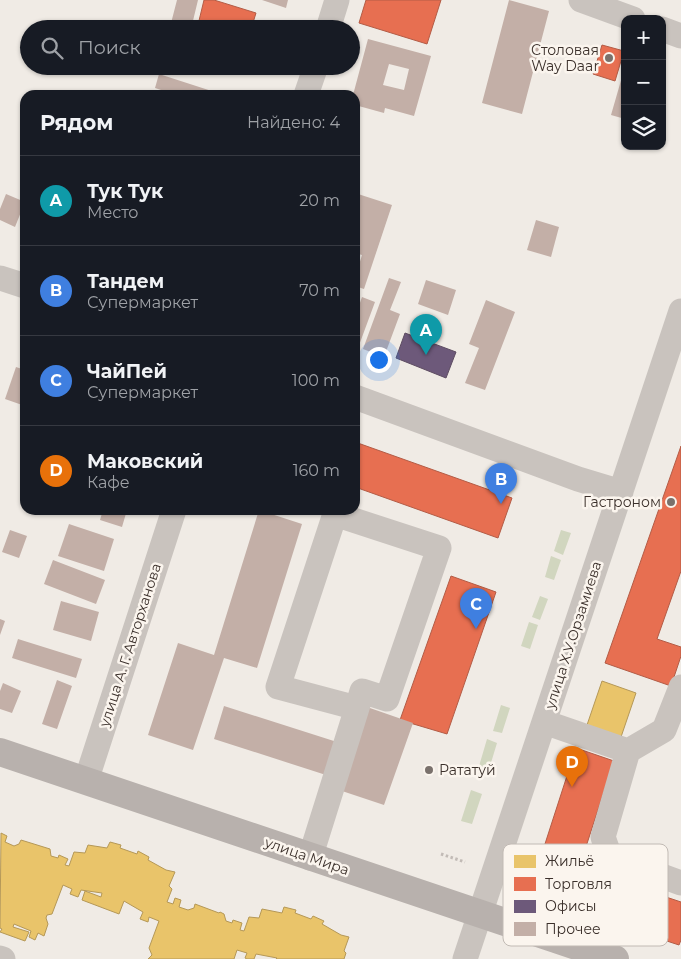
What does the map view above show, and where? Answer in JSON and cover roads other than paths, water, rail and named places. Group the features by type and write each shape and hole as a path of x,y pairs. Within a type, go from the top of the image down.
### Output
{"main road":[{"name":"улица Мира","path":"0,752 503,923"},
{"name":"улица Мира","path":"565,946 586,954 615,959"}],"street":[{"path":"331,20 337,0"},
{"path":"581,0 622,15"},
{"path":"666,30 681,36"},
{"path":"308,90 313,75"},
{"path":"0,278 20,284"},
{"name":"улица Х.У.Орзамиева","path":"465,959 681,311"},
{"path":"360,399 578,479 621,492"},
{"name":"улица А. Г. Авторханова","path":"86,780 172,515"},
{"path":"329,515 278,688 357,708"},
{"path":"310,858 362,691 387,699 439,548 339,515"},
{"path":"606,844 604,837 628,751 664,730 681,687"},
{"path":"544,722 628,751"},
{"path":"668,878 681,883"}],"place":[{"name":"Столовая Way Daar","path":"609,58"},
{"name":"Тук Тук","path":"426,355"},
{"name":"Гастроном","path":"671,502"},
{"name":"Тандем","path":"501,504"},
{"name":"ЧайПей","path":"476,629"},
{"name":"Рататуй","path":"429,770"},
{"name":"Маковский","path":"572,787"}]}
